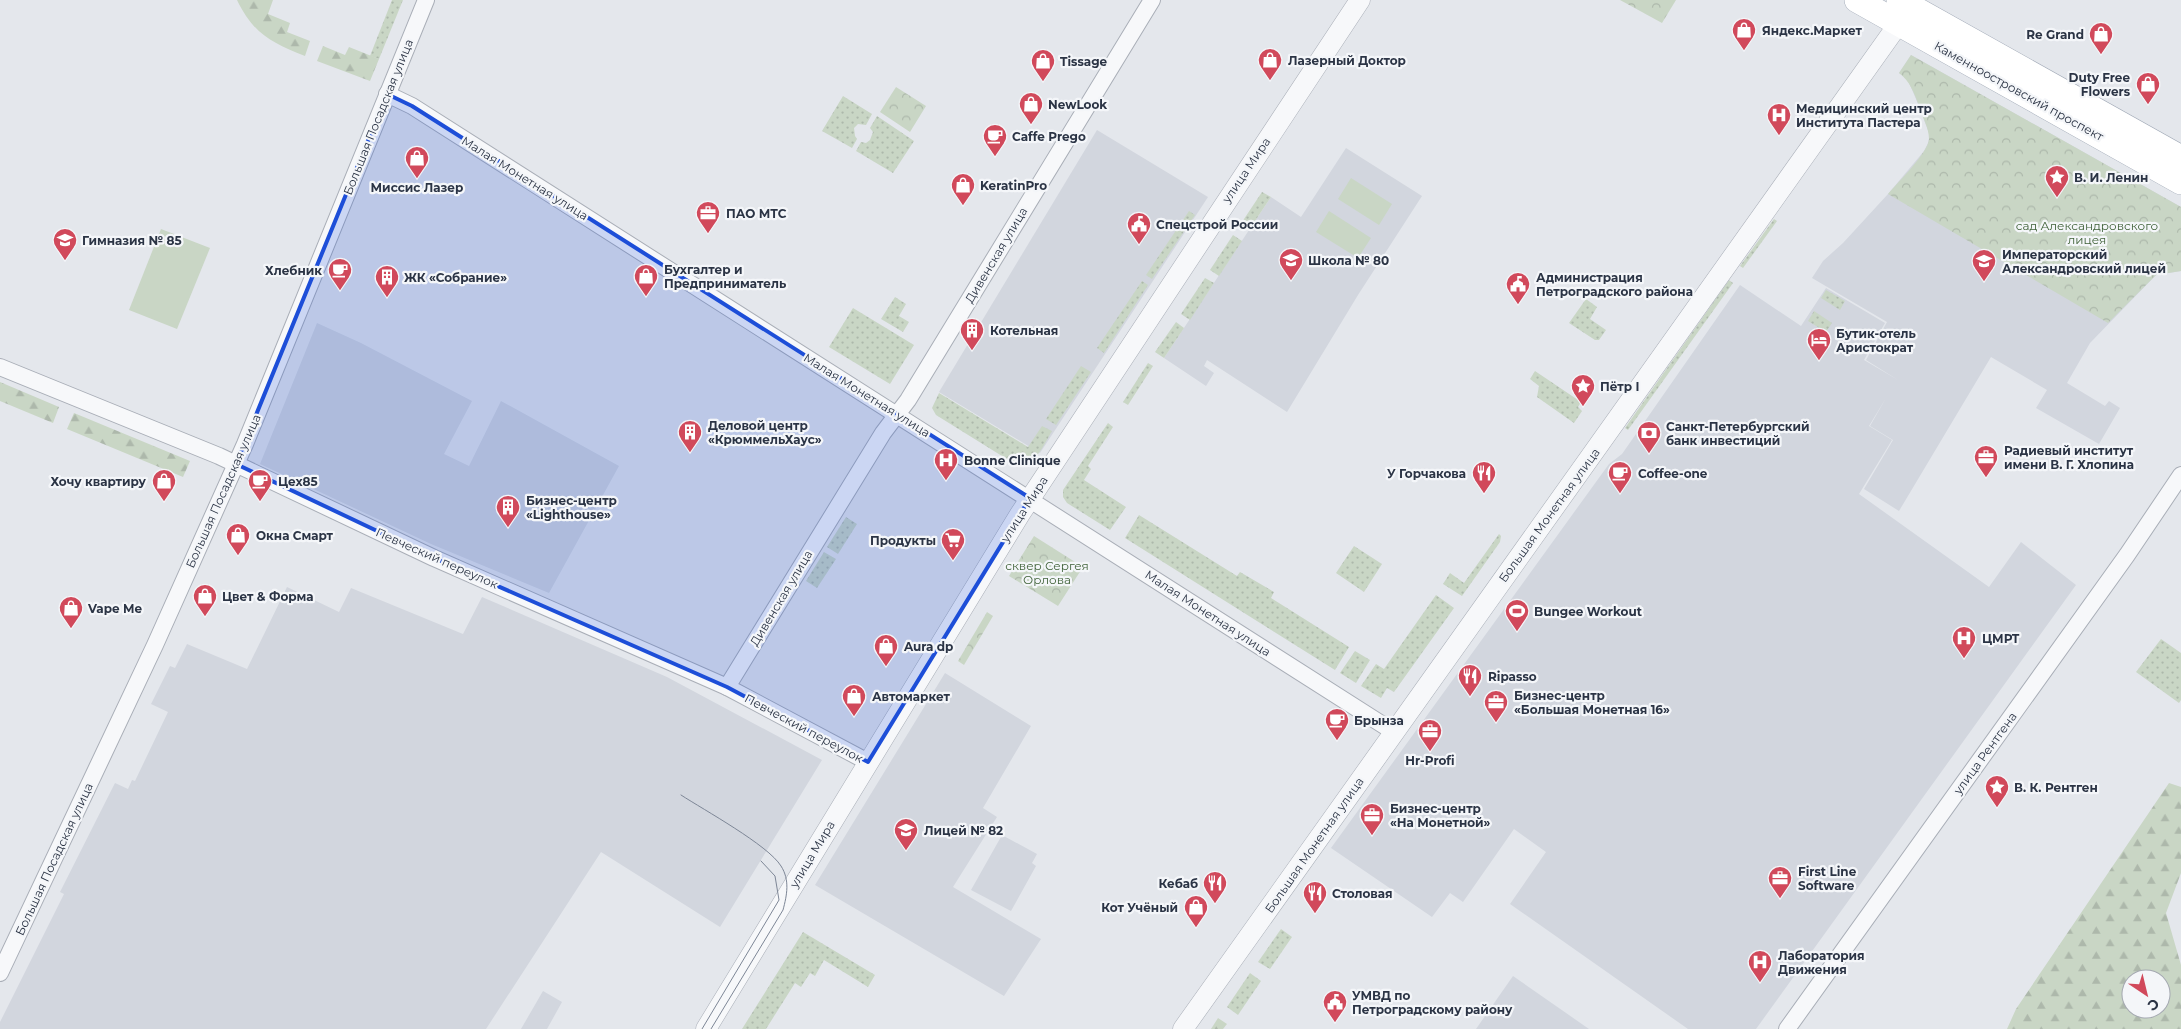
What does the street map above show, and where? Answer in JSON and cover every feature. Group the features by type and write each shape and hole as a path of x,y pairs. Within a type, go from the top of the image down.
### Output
{"main road":[{"name":"Каменноостровский проспект","path":"1857,0 1906,8 2181,158"},
{"name":"Каменноостровский проспект","path":"1906,8 2181,182"}],"street":[{"name":"Большая Посадская улица","path":"0,974 155,645 236,464 426,0"},
{"name":"Дивенская улица","path":"727,687 878,440 908,400 1152,0"},
{"name":"улица Мира","path":"706,1029 1030,498 1360,0"},
{"name":"Большая Монетная улица","path":"1184,1029 1906,8"},
{"name":"Малая Монетная улица","path":"387,94 412,106 1030,498 1394,732"},
{"name":"Певческий переулок","path":"0,367 236,464 434,558 727,687 868,762"},
{"name":"улица Рентгена","path":"1786,1029 2117,569 2181,475"}],"highlighted area":[{"path":"387,94 412,106 1030,498 868,762 727,687 434,558 236,464"}],"shaded area":[{"path":"1911,55 2181,207 2181,271 2156,275 2090,343 2067,383 2105,406 2109,401 2120,408 2099,444 2036,408 2047,390 1991,357 1899,511 1864,489 1893,440 1870,426 1886,398 1869,426 1892,440 1859,494 1989,587 2021,542 2076,585 1756,1029 1688,1029 1510,904 1546,852 1514,829 1463,902 1450,893 1432,917 1331,848 1609,464 1622,454 1740,285 1801,326 1826,288 1885,323 1864,360 1898,380 1866,360 1887,322 1812,278 1823,261 1843,243 1888,194 1924,151 1929,141 1929,133 1907,78 1899,73"},
{"path":"1097,130 1208,197 1040,453 939,392"},
{"name":"Школа № 80","path":"1346,148 1422,196 1358,295 1287,412 1207,360 1204,366 1214,373 1206,386 1164,358 1271,197 1301,217"},
{"path":"317,323 361,343 472,401 444,454 469,466 501,401 619,466 549,593 431,544 260,464"},
{"path":"287,587 339,612 351,588 463,634 482,597 667,677 822,760 720,927 601,852 486,1029 0,1029 0,1022 64,894 60,892 115,783 128,789 132,780 135,781 168,712 151,704 170,666 175,668 187,644 247,669"},
{"name":"Лицей № 82","path":"945,673 1031,726 983,808 997,817 953,887 1041,939 1004,996 815,885"},
{"path":"1002,835 1037,854 1032,863 1036,866 1011,911 971,890"},
{"path":"1513,976 1589,1029 1476,1029"},
{"path":"543,991 562,1002 547,1029 521,1029"}],"green space":[{"path":"237,0 273,0 268,14 290,23 287,32 310,41 305,56 264,36 250,21"},
{"path":"392,0 403,0 379,59 370,56"},
{"path":"1620,0 1676,0 1662,23"},
{"path":"323,46 345,55 349,47 379,59 370,81 317,61"},
{"name":"сад Александровского лицея","path":"1911,55 2181,207 2181,271 2156,275 2108,323 1888,194 1924,152 1929,139 1927,126 1913,92 1909,84 1899,73"},
{"path":"896,87 926,106 910,132 880,112"},
{"path":"843,96 872,114 866,125 858,124 854,128 857,139 852,148 822,131"},
{"path":"877,116 914,141 893,173 856,151 861,142 866,143 870,140 873,132 870,128"},
{"path":"1351,178 1392,204 1379,225 1338,199"},
{"path":"1262,192 1271,197 1249,230 1240,225"},
{"path":"1189,211 1195,215 1152,279 1146,275"},
{"path":"1329,211 1371,238 1358,258 1316,232"},
{"path":"1774,219 1777,221 1743,268 1740,266"},
{"path":"161,229 210,248 177,329 129,310"},
{"path":"1233,235 1242,241 1219,276 1210,270"},
{"path":"1205,278 1214,283 1190,320 1181,314"},
{"path":"1729,280 1733,283 1628,430 1625,428"},
{"path":"1142,281 1148,285 1104,353 1097,348"},
{"path":"1826,290 1845,301 1840,310 1821,298"},
{"path":"895,297 906,304 899,316 909,322 903,332 881,319"},
{"path":"1586,299 1597,307 1590,319 1606,330 1599,340 1595,340 1569,323"},
{"path":"853,308 914,345 890,384 829,347"},
{"path":"1814,311 1832,323 1826,332 1808,321"},
{"path":"1176,322 1184,328 1164,358 1155,352"},
{"path":"1148,363 1153,366 1128,405 1123,402"},
{"path":"1081,366 1091,372 1056,425 1046,419"},
{"path":"1535,371 1581,402 1578,407 1582,411 1574,423 1537,397 1539,386 1530,379"},
{"path":"0,382 59,407 53,423 0,401"},
{"path":"939,393 1028,447 1042,426 1052,431 1034,459 1029,463 1018,466 936,415 932,408"},
{"path":"74,413 190,461 183,477 67,429"},
{"path":"1108,423 1113,427 1088,466 1091,469 1084,480 1126,507 1110,530 1067,503 1063,497 1063,490"},
{"path":"1139,515 1237,576 1240,572 1274,592 1271,598 1349,647 1335,670 1125,538"},
{"path":"846,517 857,524 838,554 827,547"},
{"path":"1499,534 1501,536 1500,542 1462,596 1443,584 1450,573 1464,583"},
{"name":"сквер Сергея Орлова","path":"1034,536 1083,567 1058,606 1009,576"},
{"path":"1354,546 1382,564 1364,592 1336,573"},
{"path":"824,552 836,559 817,588 806,581"},
{"path":"1436,595 1454,608 1394,692 1387,688 1381,698 1361,686 1376,664 1384,669"},
{"name":"сквер Сергея Орлова","path":"987,612 993,616 964,665 958,661"},
{"path":"2161,639 2181,653 2181,700 2179,703 2136,672"},
{"path":"1355,651 1370,660 1356,683 1340,673"},
{"path":"2169,783 2181,787 2181,873 2166,913 2181,965 2181,1029 2007,1029 2016,1009"},
{"path":"1281,929 1292,937 1270,969 1258,962"},
{"path":"803,932 875,975 868,987 824,960 815,976 810,973 801,987 795,983 766,1029 742,1029"},
{"path":"1250,973 1261,981 1238,1015 1227,1007"},
{"path":"1218,1018 1227,1024 1223,1029 1211,1029"}],"tram line":[{"path":"681,795 735,828 763,848 781,866 787,882 783,910 711,1029"},
{"path":"702,1029 779,900 775,876 761,861"}],"place":[{"name":"Яндекс.Маркет","path":"1744,51"},
{"name":"Re Grand","path":"2101,55"},
{"name":"Лазерный Доктор","path":"1270,81"},
{"name":"Tissage","path":"1043,82"},
{"name":"Duty Free Flowers","path":"2148,105"},
{"name":"NewLook","path":"1031,125"},
{"name":"Медицинский центр Института Пастера","path":"1779,136"},
{"name":"Caffe Prego","path":"995,157"},
{"name":"Миссис Лазер","path":"417,179"},
{"name":"В. И. Ленин","path":"2057,198"},
{"name":"KeratinPro","path":"963,206"},
{"name":"ПАО МТС","path":"708,234"},
{"name":"Спецстрой России","path":"1139,245"},
{"name":"Гимназия № 85","path":"65,261"},
{"name":"Школа № 80","path":"1291,281"},
{"name":"Императорский Александровский лицей","path":"1984,282"},
{"name":"Хлебник","path":"340,291"},
{"name":"Бухгалтер и Предприниматель","path":"646,297"},
{"name":"ЖК «Собрание»","path":"387,298"},
{"name":"Администрация Петроградского района","path":"1518,305"},
{"name":"Котельная","path":"972,351"},
{"name":"Бутик-отель Аристократ","path":"1819,361"},
{"name":"Пётр I","path":"1583,407"},
{"name":"Деловой центр «КрюммельХаус»","path":"690,453"},
{"name":"Санкт-Петербургский банк инвестиций","path":"1649,454"},
{"name":"Радиевый институт имени В. Г. Хлопина","path":"1986,478"},
{"name":"Bonne Clinique","path":"946,481"},
{"name":"У Горчакова","path":"1484,494"},
{"name":"Coffee-one","path":"1620,494"},
{"name":"Хочу квартиру","path":"164,502"},
{"name":"Цех85","path":"260,502"},
{"name":"Бизнес-центр «Lighthouse»","path":"508,528"},
{"name":"Окна Смарт","path":"238,556"},
{"name":"Продукты","path":"953,561"},
{"name":"Цвет & Форма","path":"205,617"},
{"name":"Vape Me","path":"71,629"},
{"name":"Bungee Workout","path":"1517,632"},
{"name":"ЦМРТ","path":"1964,659"},
{"name":"Aura dp","path":"886,667"},
{"name":"Ripasso","path":"1470,697"},
{"name":"Автомаркет","path":"854,717"},
{"name":"Бизнес-центр «Большая Монетная 16»","path":"1496,723"},
{"name":"Брынза","path":"1337,741"},
{"name":"Hr-Profi","path":"1430,752"},
{"name":"В. К. Рентген","path":"1997,808"},
{"name":"Бизнес-центр «На Монетной»","path":"1372,836"},
{"name":"Лицей № 82","path":"906,851"},
{"name":"First Line Software","path":"1780,899"},
{"name":"Кебаб","path":"1215,904"},
{"name":"Столовая","path":"1315,914"},
{"name":"Кот Учёный","path":"1196,928"},
{"name":"Лаборатория Движения","path":"1760,983"},
{"name":"УМВД по Петроградскому району","path":"1335,1023"}]}
